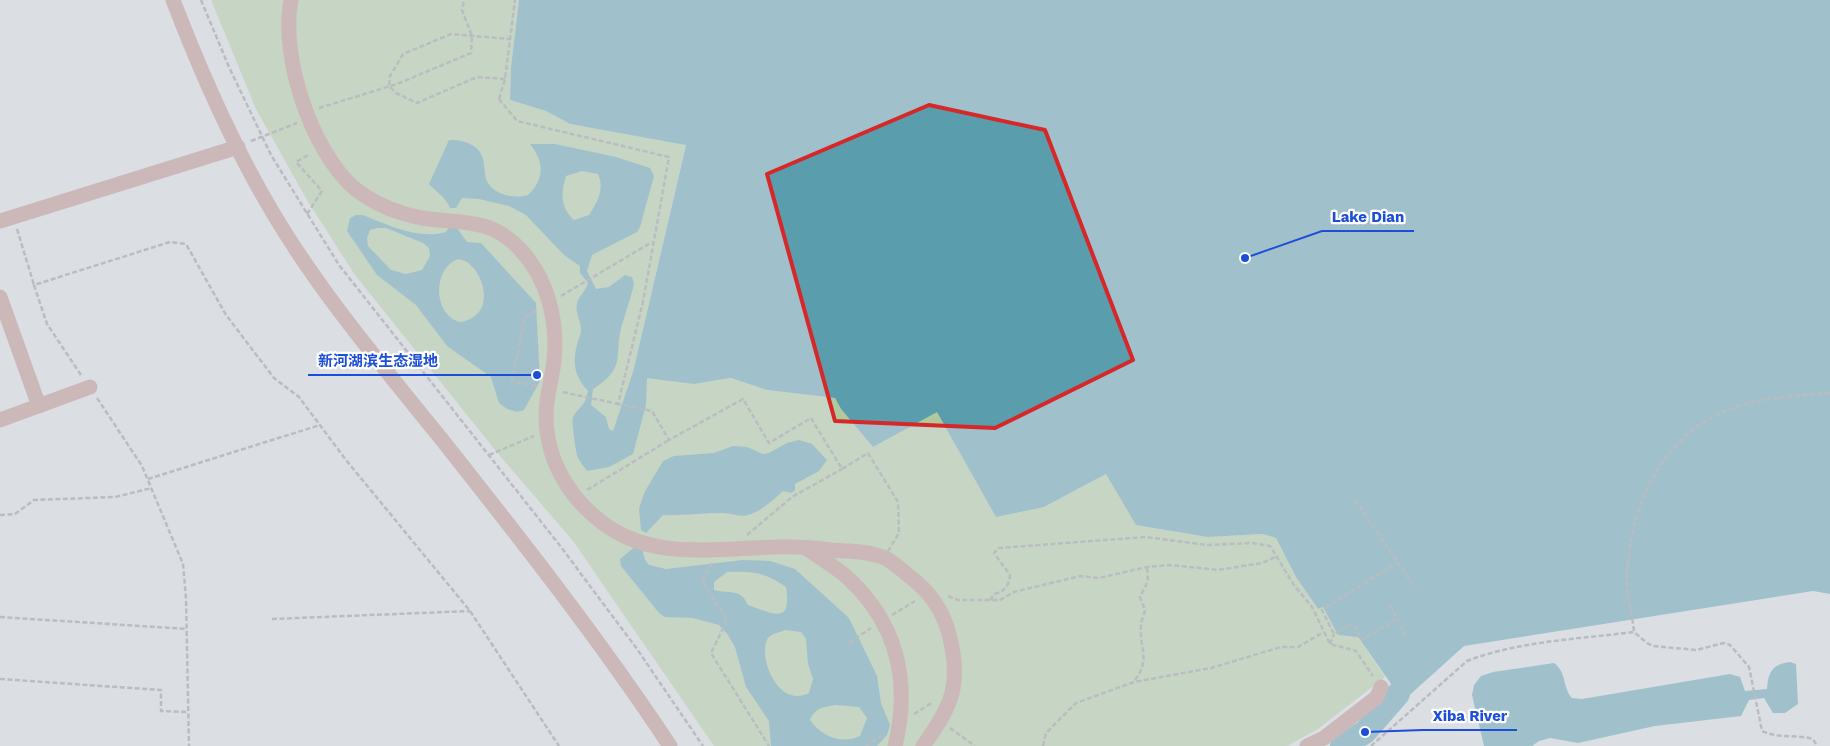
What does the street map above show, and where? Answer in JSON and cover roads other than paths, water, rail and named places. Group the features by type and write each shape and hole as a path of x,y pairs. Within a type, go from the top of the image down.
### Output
{"street":[{"path":"174,0 202,74 238,147 273,213 322,288 575,610 670,746"},
{"path":"291,0 287,18 288,46 293,72 314,115 323,148 336,168 355,188 375,202 404,214 435,220 458,220 500,233 518,247 530,261 553,296 554,352 546,413 547,430 553,458 562,480 574,498 610,528 631,539 658,547 719,550 806,548 887,553 922,586 941,611 953,649 954,689 948,709 923,746"},
{"path":"7,219 238,147"},
{"path":"0,297 39,406"},
{"path":"0,420 90,387"},
{"path":"806,548 846,577 883,620 900,671 901,723 895,746"},
{"path":"1307,746 1324,738 1377,697 1380,687"}],"water":[{"path":"519,0 1830,0 1830,594 1813,591 1464,646 1403,701 1358,637 1338,635 1323,607 1318,609 1296,577 1276,538 1263,534 1208,537 1136,525 1106,474 1044,507 996,517 937,412 873,447 841,409 835,398 767,390 731,378 694,384 647,378 646,405 633,454 609,467 587,471 577,455 573,424 573,417 584,403 588,391 577,375 575,364 581,330 577,303 588,283 580,273 580,266 564,255 526,215 509,206 479,199 462,198 456,208 450,208 444,198 429,184 449,140 459,140 474,146 483,159 486,179 490,186 499,193 511,196 528,195 534,189 540,176 540,163 535,150 530,144 555,144 616,157 650,168 654,176 637,232 592,255 587,271 596,289 609,287 625,275 632,277 634,284 622,325 615,367 604,381 593,389 591,405 606,417 609,429 613,431 633,372 686,145 570,124 546,111 510,100 511,67","holes":["582,171 598,174 601,185 595,205 589,215 574,220 566,210 563,200 566,176"]},
{"path":"356,215 363,215 404,230 425,234 446,232 451,224 455,225 467,242 481,243 536,303 540,381 524,410 517,412 507,409 499,403 491,377 447,346 416,305 377,275 347,231 350,218","holes":["386,228 423,243 429,248 430,256 422,270 406,274 391,270 368,246 367,238 370,230","458,259 467,262 480,278 484,300 480,310 473,318 460,322 451,318 445,311 439,292 440,281 444,272 450,264"]},
{"path":"799,440 812,444 827,460 819,471 795,484 795,490 791,493 783,491 763,508 748,515 741,516 725,513 663,515 646,533 641,530 639,509 644,493 663,461 674,456 714,453 733,446 747,447 763,454 769,453 787,443"},
{"path":"636,546 642,548 645,560 649,565 666,569 743,560 770,561 795,569 849,618 877,676 881,703 890,725 887,735 877,746 771,746 769,721 746,687 735,647 728,635 719,625 693,618 665,617 659,613 621,566 620,559","holes":["727,572 765,575 786,587 787,599 783,612 779,614 766,611 748,605 742,596 738,594 714,590 714,582","785,630 801,632 806,639 808,664 813,679 809,693 797,696 786,693 778,686 771,675 765,652 766,643 773,634","836,705 859,707 867,718 860,736 846,740 832,737 820,731 810,720 814,713 823,707"]},
{"path":"1790,662 1796,664 1798,704 1785,713 1773,713 1764,698 1749,700 1741,716 1655,726 1578,743 1550,738 1539,741 1532,746 1484,746 1472,695 1474,685 1481,676 1493,672 1554,663 1561,671 1572,698 1582,699 1730,674 1740,677 1745,691 1767,689 1768,678 1772,670 1779,665"}],"waterway":[{"path":"1342,746 1365,732 1398,694"}],"place":[{"name":"Lake Dian","path":"1245,258"},
{"name":"新河湖滨生态湿地","path":"537,375"},
{"name":"Xiba River","path":"1365,732"}]}
